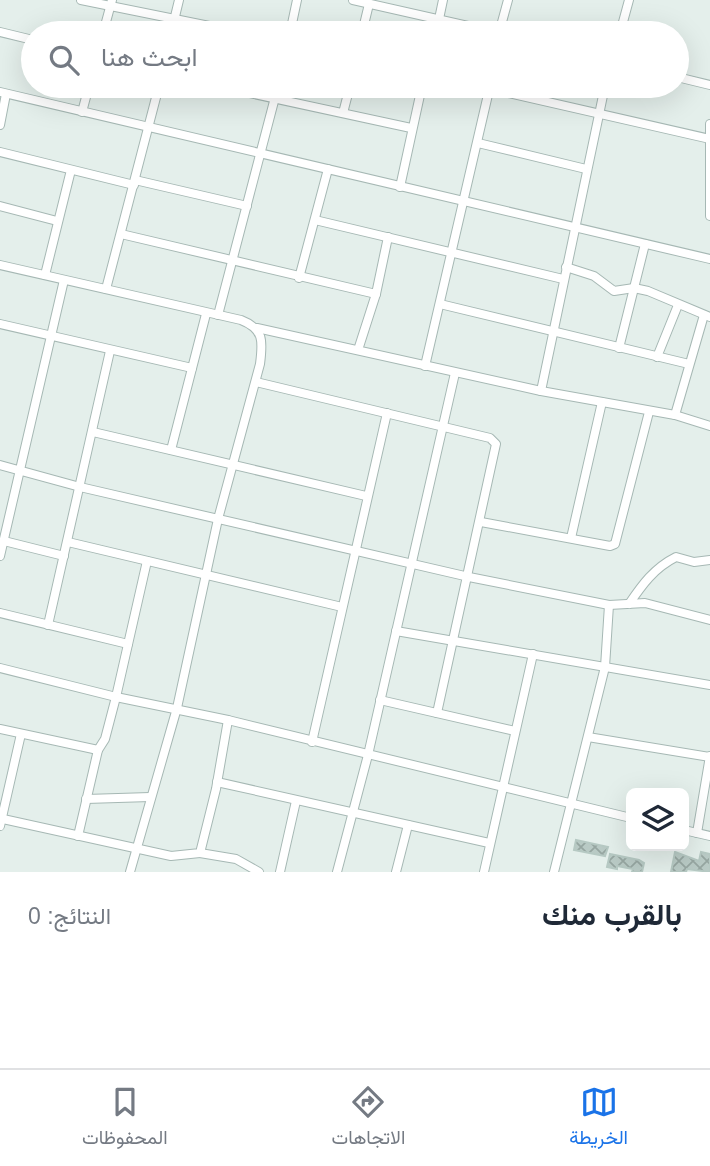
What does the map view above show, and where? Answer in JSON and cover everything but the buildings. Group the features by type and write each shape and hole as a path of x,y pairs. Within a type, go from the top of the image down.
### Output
{"street":[{"path":"81,0 111,3 183,21"},
{"path":"175,19 179,0"},
{"path":"293,21 297,0"},
{"path":"353,0 448,21"},
{"path":"439,19 443,0"},
{"path":"502,21 508,0"},
{"path":"622,21 626,1"},
{"path":"106,21 111,3"},
{"path":"365,21 369,4"},
{"path":"0,32 21,37"},
{"path":"689,81 710,85"},
{"path":"0,125 3,93 21,97"},
{"path":"24,98 710,259"},
{"path":"82,112 86,98"},
{"path":"106,289 156,98"},
{"path":"270,98 411,128"},
{"path":"343,113 347,98"},
{"path":"400,187 419,98"},
{"path":"425,366 488,98"},
{"path":"532,98 709,139"},
{"path":"541,391 603,98"},
{"path":"218,316 274,99"},
{"path":"710,124 710,216"},
{"path":"478,143 586,169"},
{"path":"0,152 71,170 247,205"},
{"path":"299,278 328,169"},
{"path":"45,275 71,170"},
{"path":"0,206 57,221"},
{"path":"314,220 564,279"},
{"path":"121,234 376,294"},
{"path":"358,349 376,294 388,237"},
{"path":"620,348 645,244"},
{"path":"0,265 241,320 257,328 541,391 675,415 710,426"},
{"path":"566,267 594,276 614,291 634,288 648,291 707,316 688,364 675,415"},
{"path":"0,556 64,279"},
{"path":"440,303 688,364"},
{"path":"657,357 678,305"},
{"path":"172,450 206,314"},
{"path":"0,324 192,368"},
{"path":"130,872 177,708 218,519 256,382 262,338 257,328"},
{"path":"48,625 110,351"},
{"path":"337,872 368,755 456,373"},
{"path":"256,382 490,438 496,444 438,713"},
{"path":"571,538 602,402"},
{"path":"481,522 610,546 615,544 649,412"},
{"path":"312,742 387,413"},
{"path":"93,432 366,496"},
{"path":"0,465 80,487 469,577 609,605 645,603 710,620"},
{"path":"0,508 12,507"},
{"path":"4,541 64,556"},
{"path":"68,542 342,607"},
{"path":"629,604 647,578 668,560 676,557 694,562 710,560"},
{"path":"78,836 98,750 105,738 116,697 147,561"},
{"path":"554,872 605,667 609,605"},
{"path":"0,613 128,644"},
{"path":"396,631 710,685"},
{"path":"484,872 533,654"},
{"path":"0,668 116,697 228,720 626,817"},
{"path":"380,700 515,731"},
{"path":"200,853 228,720"},
{"path":"0,729 98,750"},
{"path":"21,734 1,822 177,857 200,853 236,859 259,872"},
{"path":"588,737 710,756 697,833"},
{"path":"217,782 489,843"},
{"path":"86,799 150,797"},
{"path":"281,872 296,801"},
{"path":"396,872 408,825"},
{"path":"689,831 710,836"}]}
